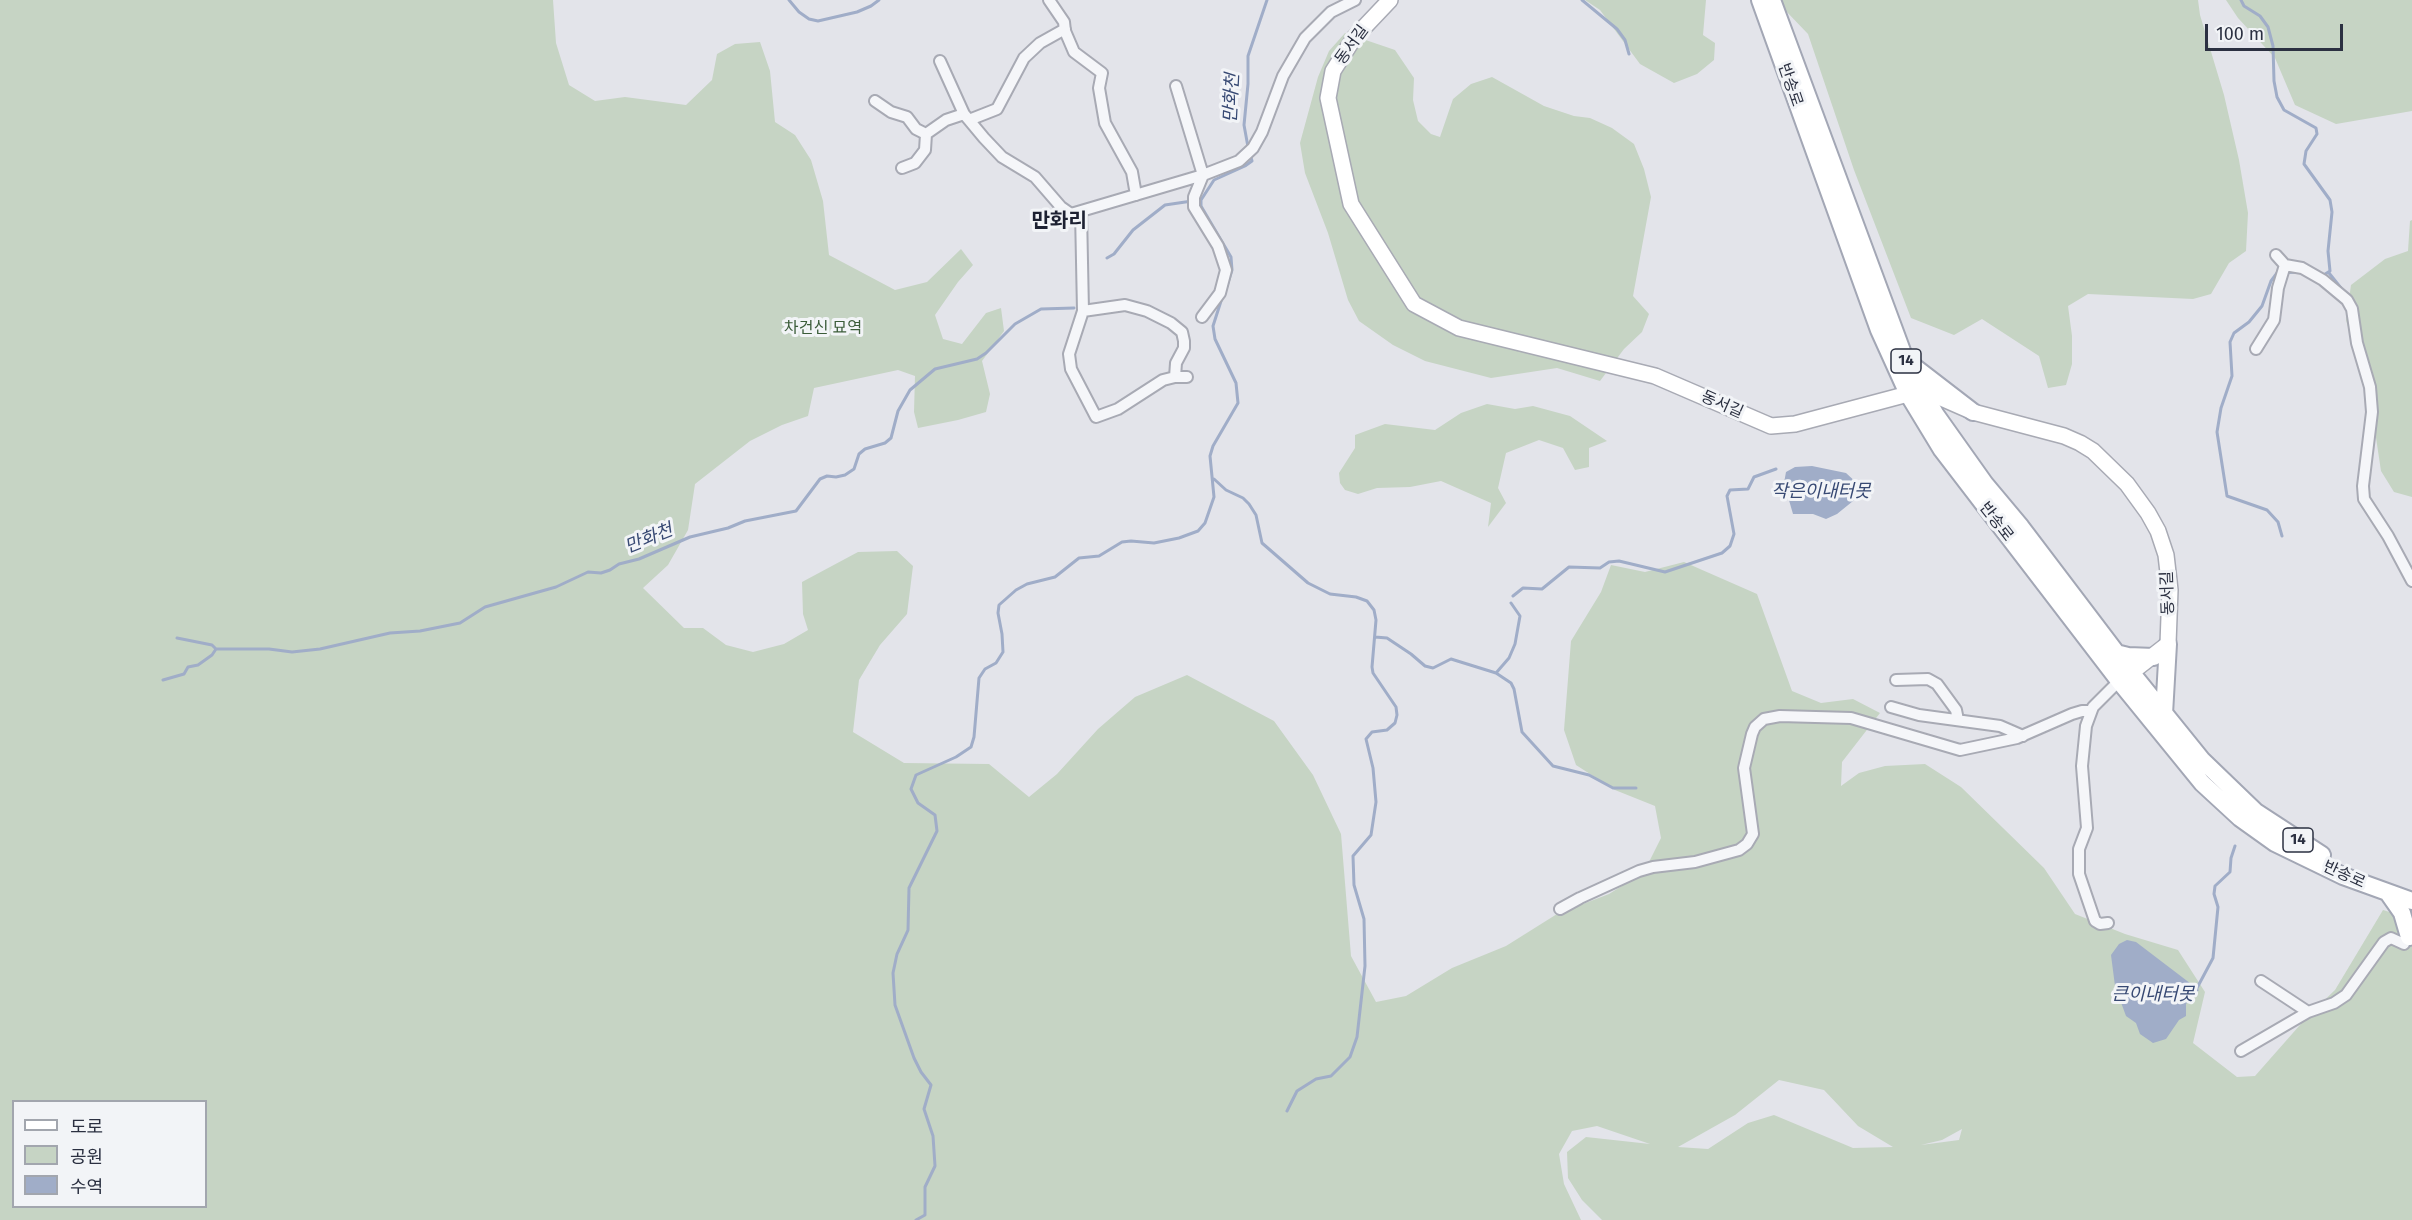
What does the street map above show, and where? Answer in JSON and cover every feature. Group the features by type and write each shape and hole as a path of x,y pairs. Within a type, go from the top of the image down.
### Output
{"main road":[{"name":"반송로","path":"1760,0 1875,321 1915,393 1945,429 1984,484 2021,527 2116,653 2125,677"},
{"name":"반송로","path":"1772,0 1905,359 1924,424 1981,504 2156,715 2193,773 2240,818 2285,848 2343,876 2412,901"},
{"path":"1905,359 1973,412"},
{"path":"1945,429 1953,415 1973,412"},
{"path":"2156,715 2168,644"},
{"path":"2116,653 2154,657"},
{"name":"반송로","path":"2156,715 2178,731 2234,793 2282,830 2344,867 2412,891"},
{"path":"2388,893 2402,913 2408,939"}],"street":[{"path":"1049,0 1061,15 1074,52 1102,73 1099,88 1105,123 1132,172 1136,195"},
{"name":"동서길","path":"1081,212 1203,175 1239,161 1250,151 1262,132 1284,76 1305,38 1331,12 1355,0"},
{"name":"동서길","path":"1387,2 1353,38 1343,54 1333,71 1328,98 1351,204 1414,304 1459,328 1655,376 1771,426 1795,424 1915,393 1932,394 1973,412 2072,439 2093,451 2127,483 2158,531 2166,555 2170,590 2168,644"},
{"path":"926,134 946,120 997,109 1024,58 1051,35 1065,29"},
{"path":"940,61 967,117 1002,157 1035,177 1061,207 1071,214 1081,212 1083,311 1069,354 1071,369 1096,417 1118,409 1151,387 1175,377 1187,377"},
{"path":"1176,86 1203,175 1194,200 1196,212 1218,246 1226,270 1220,292 1202,317"},
{"path":"875,101 891,112 907,117 916,129 926,134"},
{"path":"902,168 915,163 925,150 926,134"},
{"path":"2256,349 2274,320 2284,271 2276,255"},
{"path":"2284,271 2302,268 2315,275 2347,300 2352,309 2357,343 2370,387 2372,412 2363,486 2364,499 2388,536 2412,581"},
{"path":"1083,311 1125,305 1147,311 1171,323 1182,332 1184,341 1184,348 1176,363 1175,377"},
{"path":"2108,923 2100,924 2095,921 2081,882 2079,867 2080,840 2087,828 2082,766 2086,726 2094,703 2168,644"},
{"path":"1896,680 1928,679 1937,684 1956,710 1958,720"},
{"path":"1891,707 1919,715 2000,726 2023,736"},
{"path":"1560,909 1639,871 1706,859 1739,850 1751,840 1752,821 1744,768 1752,734 1755,727 1764,719 1780,716 1851,718 1896,730 1945,748 1960,750 2023,736 2072,714 2091,711"},
{"path":"2241,1051 2308,1012 2334,1003 2346,995 2384,942 2391,938 2408,939"},
{"path":"2262,981 2308,1012"}],"green space":[{"name":"차건신 묘역","path":"0,0 553,0 556,43 569,85 595,101 625,97 686,105 712,80 717,54 735,44 760,42 770,71 775,122 795,135 811,160 823,201 829,255 895,290 927,282 961,249 973,265 935,315 943,339 962,344 986,313 1001,308 1004,331 982,361 990,394 986,412 918,428 914,412 915,376 898,370 814,388 808,416 782,425 750,441 695,484 688,530 668,565 643,588 684,628 703,628 726,645 753,652 784,644 808,630 803,614 802,582 858,552 897,551 913,566 907,614 880,645 859,680 853,732 904,763 989,764 1029,797 1057,774 1098,729 1135,697 1187,675 1274,721 1313,775 1341,834 1351,956 1376,1002 1406,996 1452,968 1506,946 1557,914 1609,894 1644,872 1661,838 1655,806 1615,790 1576,765 1564,730 1571,641 1601,592 1611,565 1645,572 1684,562 1757,594 1792,691 1821,703 1853,699 1880,713 1842,762 1841,786 1859,773 1885,766 1925,764 1961,787 2044,868 2075,914 2125,934 2178,950 2205,992 2193,1043 2237,1077 2255,1076 2307,1017 2335,990 2383,910 2412,919 2412,1220 1602,1220 1582,1200 1568,1178 1567,1152 1586,1137 1650,1144 1597,1126 1572,1131 1559,1154 1564,1184 1581,1220 0,1220","holes":["1779,1080 1824,1090 1858,1126 1893,1147 1853,1148 1774,1115 1748,1123 1708,1149 1678,1147 1735,1115","1962,1129 1959,1140 1921,1145 1942,1140"]},
{"path":"1585,0 1706,0 1703,35 1715,43 1714,60 1697,74 1674,83 1640,64 1600,10"},
{"path":"1782,0 2198,0 2239,160 2248,213 2246,251 2229,263 2211,294 2193,299 2088,294 2068,306 2072,336 2072,364 2066,385 2048,388 2039,356 1982,319 1954,335 1911,318 1854,170 1808,34 1785,10"},
{"path":"2226,0 2412,0 2412,111 2336,124 2295,105 2275,58 2238,18"},
{"path":"1345,33 1395,50 1414,78 1413,100 1418,121 1431,134 1440,137 1453,99 1471,84 1492,77 1544,106 1574,116 1590,118 1612,128 1634,144 1644,169 1651,197 1633,296 1649,314 1642,332 1624,349 1600,381 1557,368 1491,378 1425,361 1393,345 1359,321 1348,300 1328,233 1305,173 1300,143 1318,77 1329,51"},
{"path":"2412,220 2412,497 2394,492 2381,471 2372,411 2346,320 2351,285 2385,259 2408,251 2410,221"},
{"path":"1487,404 1515,409 1533,406 1570,416 1607,441 1589,448 1589,467 1575,470 1563,448 1539,440 1506,453 1498,488 1506,503 1488,527 1491,503 1441,481 1410,487 1377,488 1358,494 1345,490 1340,483 1339,473 1355,448 1355,435 1385,424 1435,430 1461,413"}],"water":[{"name":"작은이내터못","path":"1812,466 1846,473 1859,485 1858,497 1837,514 1826,519 1813,514 1793,514 1784,483 1786,472 1795,467"},
{"name":"큰이내터못","path":"2127,940 2136,942 2199,990 2186,1004 2186,1016 2179,1020 2166,1039 2153,1043 2140,1034 2136,1023 2126,1016 2115,986 2111,955 2119,944"}],"waterway":[{"path":"789,0 799,12 809,19 818,21 857,12 879,0"},
{"name":"만화천","path":"1248,147 1244,125 1248,56 1267,0"},
{"path":"1582,0 1617,29 1625,40 1629,54"},
{"path":"2241,0 2244,6 2260,16 2268,27 2273,46 2277,97 2284,110 2316,128 2317,134 2306,151 2304,164 2330,200 2332,212 2328,251 2330,271 2322,276"},
{"name":"만화천","path":"1201,200 1214,180 1252,161 1250,154"},
{"path":"1201,200 1201,206 1231,257 1232,270 1226,289"},
{"name":"만화천","path":"1107,258 1114,254 1133,230 1165,205 1192,201"},
{"path":"2282,536 2278,522 2267,510 2227,496 2217,432 2221,408 2232,376 2230,342 2234,333 2249,322 2262,306 2271,281 2277,273 2299,272"},
{"path":"2329,273 2341,288"},
{"path":"916,1220 925,1215 925,1187 935,1166 933,1136 924,1109 931,1085 914,1058 895,1005 893,973 897,954 908,930 909,888 937,831 935,815 918,803 911,789 916,775 956,757 971,747 974,737 979,678 985,669 996,663 1003,652 999,605 1016,590 1027,584 1055,577 1079,558 1099,556 1122,542 1154,543 1179,538 1198,531 1205,523 1214,497 1210,456 1213,446 1238,403 1236,383 1215,339 1213,326 1222,298"},
{"name":"만화천","path":"163,680 184,674 188,667 198,665 212,655 216,649 269,649 292,652 320,649 390,633 420,631 460,623 485,607 556,587 588,572 601,573 610,570 619,564 639,559 690,537 728,528 745,521 796,511 820,479 827,476 845,475 854,469 859,454 865,449 885,443 891,438 898,411 910,390 935,369 977,359 1015,324 1041,309 1074,308"},
{"path":"1513,596 1523,588 1542,589 1569,567 1600,568 1609,562 1619,561 1665,572 1722,553 1730,546 1734,534 1727,496 1730,490 1748,489 1754,477 1776,469"},
{"path":"1214,479 1226,490 1243,498 1249,504 1256,515 1262,543 1308,583 1330,594 1356,597 1367,601 1374,610 1376,620 1373,673 1396,707 1397,715 1395,723 1387,730 1372,732 1366,739 1373,768 1376,802 1371,835 1353,856 1354,885 1364,919 1365,966 1357,1037 1350,1057 1331,1076 1316,1079 1297,1091 1287,1111"},
{"path":"1375,637 1387,638 1425,666 1433,668 1451,659 1496,673 1509,658 1515,644 1520,616 1511,603"},
{"path":"177,638 212,645 216,649"},
{"path":"1496,673 1511,683 1514,689 1522,732 1553,766 1589,775 1613,788 1636,788"},
{"path":"2197,988 2213,958 2218,907 2214,894 2215,886 2230,872 2235,846"}],"district":[{"name":"만화리","path":"1059,221"}]}
